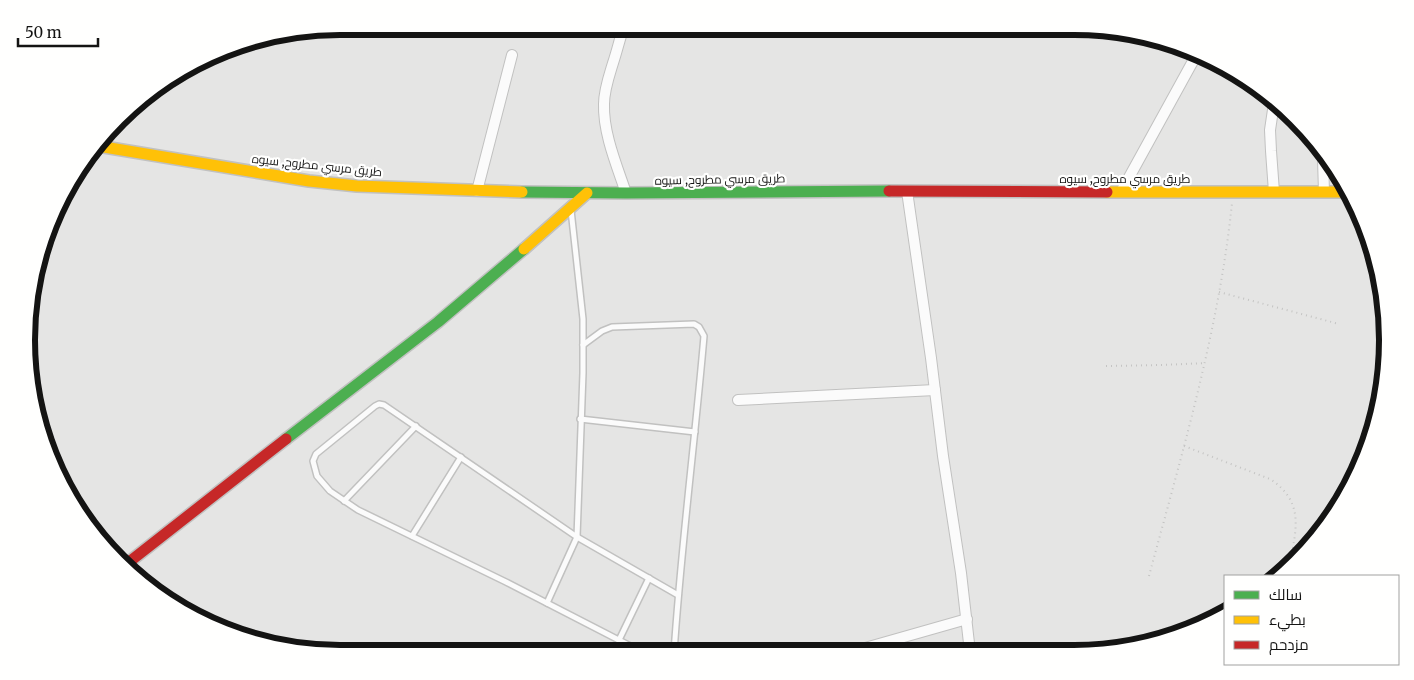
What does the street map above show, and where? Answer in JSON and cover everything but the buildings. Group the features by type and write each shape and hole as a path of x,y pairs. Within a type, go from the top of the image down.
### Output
{"street":[{"path":"621,35 607,85 604,117 614,158 626,193"},
{"path":"478,191 512,55"},
{"path":"1122,192 1194,59"},
{"path":"1273,109 1270,137 1274,192"},
{"name":"طريق مرسي مطروح, سيوه","path":"104,147 309,181 357,186 478,191 626,193 907,191 1340,192"},
{"path":"1324,165 1324,192"},
{"path":"907,191 969,645"},
{"path":"130,561 293,433 439,322 511,262 587,192"},
{"path":"738,400 935,390"},
{"path":"876,645 967,619"}],"lane":[{"path":"547,603 577,537 583,319 571,207"},
{"path":"583,345 602,331 612,327 694,324 699,327 704,336 675,645"},
{"path":"629,645 358,510 330,491 317,476 313,461 316,454 379,404 384,404 577,537 678,595"},
{"path":"580,419 696,432"},
{"path":"344,501 416,426"},
{"path":"412,536 461,457"},
{"path":"619,640 649,578"}],"path":[{"path":"1149,576 1194,411 1205,363 1220,292 1230,228 1233,192"},
{"path":"1220,292 1339,324"},
{"path":"1106,366 1205,363"},
{"path":"1184,446 1270,479 1282,487 1292,501 1296,514 1292,554"}],"traffic: fast":[{"path":"522,192 889,191"},
{"path":"286,439 438,322 524,249"}],"traffic: slow":[{"path":"104,147 309,181 357,186 522,192"},
{"path":"1107,192 1340,192"},
{"path":"524,249 587,193"}],"traffic: jam":[{"path":"889,191 1107,192"},
{"path":"130,561 286,439"}]}
